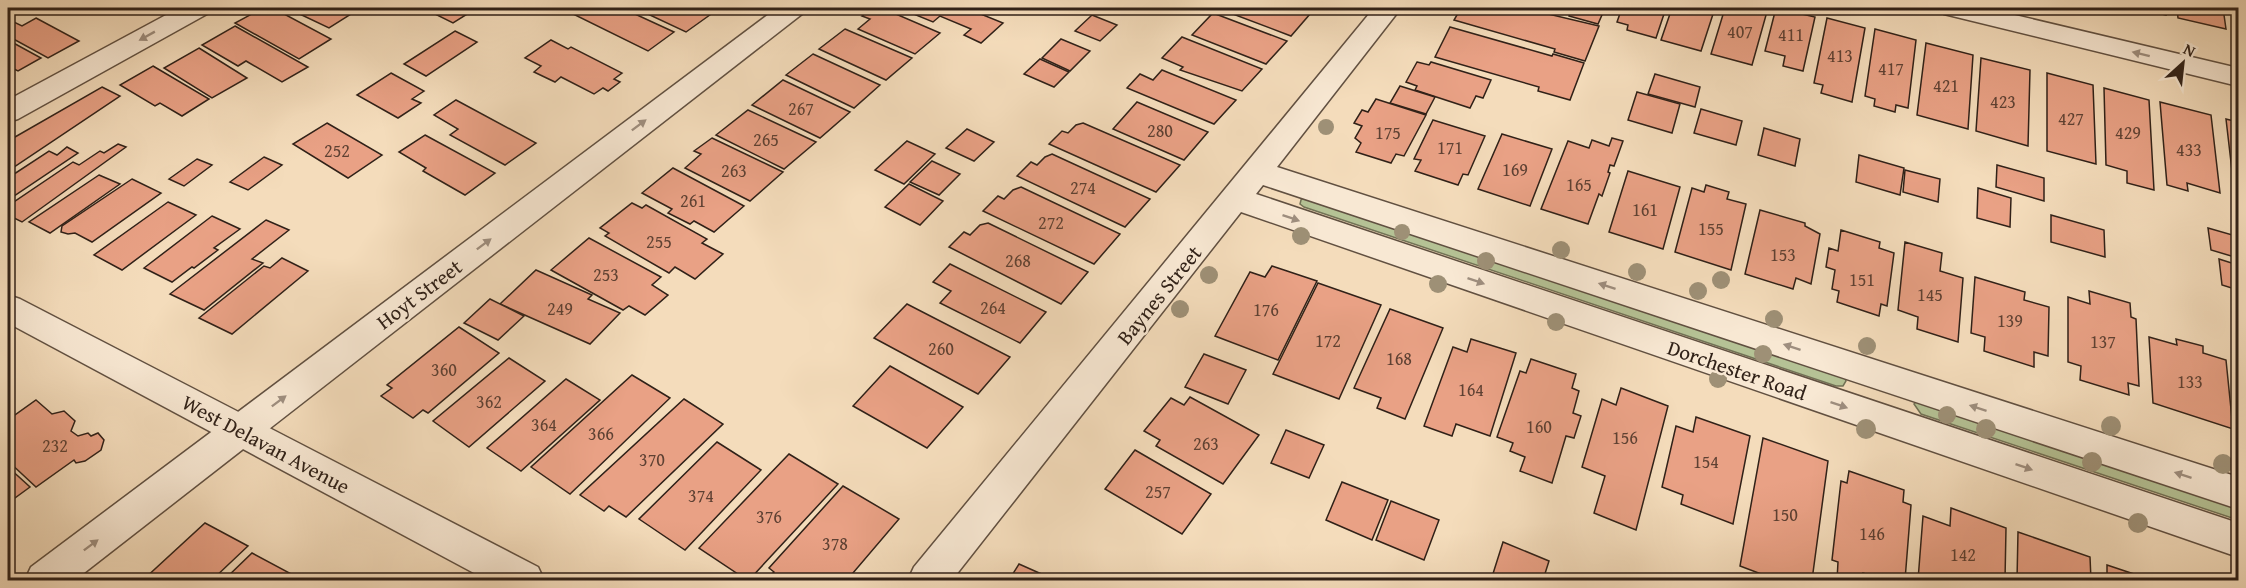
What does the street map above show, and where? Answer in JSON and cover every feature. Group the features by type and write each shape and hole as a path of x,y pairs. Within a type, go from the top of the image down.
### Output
{"street":[{"path":"8,112 198,8"},
{"name":"Hoyt Street","path":"45,580 793,8"},
{"name":"Baynes Street","path":"928,580 1236,200 1388,8"},
{"path":"1953,8 2238,77"},
{"name":"Dorchester Road","path":"1258,172 2238,493"},
{"name":"Dorchester Road","path":"1236,200 2238,540"},
{"name":"West Delavan Avenue","path":"8,308 525,580"},
{"path":"1877,417 1882,376"}],"green space":[{"path":"1304,197 1844,376 1846,381 1843,386 1836,386 1304,207 1300,204"},
{"path":"1923,399 2238,504 2238,520 1921,414 1914,404 1917,400"}],"building":[{"path":"263,8 273,8 331,39 299,59 235,23"},
{"path":"287,8 349,8 356,11 329,28"},
{"path":"423,8 477,8 453,23"},
{"path":"573,8 622,8 674,32 648,51 567,11"},
{"path":"635,8 703,8 714,12 686,32"},
{"path":"873,8 882,8 940,33 915,54 858,29 870,19 862,16"},
{"path":"899,8 966,8 1003,23 981,43 964,35 971,29 940,16 933,22"},
{"path":"1111,8 1135,8 1128,14"},
{"path":"1217,8 1292,8 1310,14 1291,36"},
{"path":"1461,8 1523,8 1599,26 1585,61 1554,52 1555,49 1454,20"},
{"path":"1551,8 1605,8 1598,24"},
{"path":"1622,8 1666,8 1656,38 1627,30 1628,25 1617,22"},
{"path":"1672,8 1715,8 1701,51 1661,40"},
{"path":"1725,8 1768,8 1752,65 1711,54"},
{"path":"1776,8 1815,17 1803,71 1783,66 1785,56 1765,51"},
{"path":"2136,8 2166,8 2166,15"},
{"path":"2177,8 2223,8 2226,29 2178,18"},
{"path":"1213,13 1287,41 1266,64 1192,35"},
{"path":"1092,15 1117,25 1100,41 1075,31"},
{"path":"36,18 79,41 48,58 8,36 8,25 14,22 22,26"},
{"path":"1827,18 1865,28 1852,102 1821,93 1823,85 1814,83"},
{"path":"235,26 308,67 282,82 246,61 238,66 202,45"},
{"path":"1450,27 1584,63 1570,100 1538,91 1539,87 1435,57"},
{"path":"845,29 912,58 886,80 819,49"},
{"path":"1875,29 1916,40 1908,108 1896,105 1895,112 1874,106 1875,99 1865,96"},
{"path":"455,31 477,42 426,76 404,64"},
{"path":"1182,37 1262,69 1242,91 1180,70 1183,67 1162,58"},
{"path":"1061,39 1090,51 1070,71 1042,58"},
{"path":"8,40 41,58 18,71 8,66"},
{"path":"551,40 568,49 571,47 622,73 614,79 620,82 608,91 603,88 594,94 561,77 555,82 534,72 541,66 525,58"},
{"path":"1926,43 1973,55 1968,129 1917,115"},
{"path":"199,48 247,78 212,98 164,68"},
{"path":"813,54 880,85 854,108 786,75"},
{"path":"1981,58 2030,70 2028,146 1976,131"},
{"path":"1040,59 1069,72 1054,87 1024,74"},
{"path":"1417,62 1429,65 1431,62 1491,80 1483,98 1476,96 1470,108 1415,90 1417,86 1406,82"},
{"path":"153,66 209,99 182,116 160,103 155,106 120,85"},
{"path":"1162,70 1236,100 1214,124 1127,88 1140,74 1153,80"},
{"path":"391,73 424,91 412,99 421,103 398,118 357,95"},
{"path":"2047,73 2093,85 2096,164 2047,151"},
{"path":"1655,74 1700,87 1695,107 1648,94"},
{"path":"783,80 850,112 820,138 752,105"},
{"path":"1400,86 1435,97 1426,114 1390,103"},
{"path":"102,87 120,96 8,171 8,141"},
{"path":"2104,88 2149,100 2154,190 2127,183 2127,171 2106,165"},
{"path":"1637,92 1680,104 1672,133 1628,120"},
{"path":"1376,99 1426,115 1404,156 1396,154 1391,163 1356,152 1361,143 1355,138 1362,126 1354,123 1362,110 1368,112"},
{"path":"456,100 536,143 505,165 450,135 458,129 434,115"},
{"path":"1137,102 1208,132 1184,160 1113,129"},
{"path":"2160,102 2211,115 2220,193 2187,183 2188,191 2167,185"},
{"path":"1701,109 1742,121 1736,145 1694,133"},
{"path":"748,110 816,142 784,169 716,135"},
{"path":"2226,119 2238,122 2238,198 2235,197"},
{"path":"1433,120 1485,136 1468,175 1463,174 1458,185 1415,171 1421,160 1414,159"},
{"path":"327,123 382,155 348,178 293,144"},
{"path":"1083,123 1180,165 1156,192 1049,144 1062,131 1068,133 1076,125"},
{"path":"1764,128 1800,139 1795,166 1758,155"},
{"path":"967,129 994,142 974,161 946,148"},
{"path":"1502,134 1552,149 1530,206 1478,189"},
{"path":"425,135 495,173 465,195 423,171 426,168 399,152"},
{"path":"712,138 783,172 750,201 685,168 701,154 694,151"},
{"path":"1612,138 1623,141 1614,166 1610,165 1608,172 1610,173 1602,196 1599,194 1588,224 1541,209 1568,141 1589,148 1592,140 1609,146"},
{"path":"907,141 935,154 904,184 875,170"},
{"path":"118,144 126,147 22,222 8,215 8,206 73,162 79,165 100,151 104,153"},
{"path":"67,147 78,153 8,200 8,178 49,151 57,155"},
{"path":"1052,154 1150,199 1125,227 1017,176 1031,162 1037,165"},
{"path":"1859,155 1904,168 1900,195 1856,182"},
{"path":"264,157 282,165 248,190 230,182"},
{"path":"197,159 212,165 184,186 169,179"},
{"path":"932,161 960,174 939,195 910,182"},
{"path":"1997,165 2044,178 2044,201 1996,187"},
{"path":"673,168 744,206 714,232 694,221 690,224 668,213 672,209 642,193"},
{"path":"1905,170 1940,179 1938,202 1903,192"},
{"path":"1628,171 1680,187 1663,249 1609,232"},
{"path":"99,175 120,184 50,233 29,222"},
{"path":"132,179 161,193 92,242 75,233 61,232 62,226"},
{"path":"909,184 943,201 920,225 885,207"},
{"path":"1706,185 1729,192 1727,199 1746,204 1731,270 1675,252 1692,188 1704,192"},
{"path":"1021,187 1120,234 1094,264 983,211 998,196 1004,199 1013,190"},
{"path":"1978,188 2011,198 2010,227 1977,218"},
{"path":"168,202 196,215 122,270 94,255"},
{"path":"632,203 642,208 646,205 707,239 702,243 723,254 695,279 675,267 669,273 605,236 609,233 600,228"},
{"path":"1760,210 1805,223 1805,226 1820,234 1811,284 1796,278 1793,289 1745,274"},
{"path":"2051,215 2104,230 2105,257 2051,242"},
{"path":"212,216 240,229 214,248 218,250 172,282 144,268"},
{"path":"266,220 289,230 252,259 263,263 204,310 170,294"},
{"path":"988,223 1088,272 1061,304 949,247 964,232 970,235 980,225"},
{"path":"2208,228 2236,236 2238,258 2211,250"},
{"path":"1841,230 1880,242 1879,248 1894,253 1887,306 1881,304 1879,316 1837,302 1839,291 1832,289 1835,270 1826,267 1829,248 1838,251"},
{"path":"589,238 661,277 652,285 668,295 645,315 629,306 623,310 551,270"},
{"path":"1905,242 1942,253 1940,271 1963,278 1958,342 1917,329 1918,317 1898,310"},
{"path":"282,258 308,271 232,334 199,318 264,266 270,268"},
{"path":"2219,259 2238,265 2238,290 2222,285"},
{"path":"950,264 1046,312 1020,343 940,303 951,291 933,282"},
{"path":"1272,266 1317,281 1278,360 1215,336 1250,272 1265,277"},
{"path":"536,270 592,295 588,299 620,313 590,344 500,304"},
{"path":"1975,277 2025,292 2024,300 2049,307 2048,356 2034,352 2034,367 1984,351 1985,337 1971,333"},
{"path":"1318,283 1381,305 1339,399 1273,374"},
{"path":"2089,291 2130,303 2131,317 2136,319 2139,386 2128,383 2129,395 2080,380 2081,366 2068,362 2068,297 2090,304"},
{"path":"490,299 524,316 498,340 464,323"},
{"path":"907,304 1010,357 978,394 874,338"},
{"path":"1390,309 1443,328 1405,419 1377,408 1381,398 1354,388"},
{"path":"459,327 499,353 428,413 423,410 413,418 381,396 392,388 387,385"},
{"path":"2149,337 2177,345 2176,339 2203,346 2203,353 2226,360 2233,429 2153,403"},
{"path":"1471,339 1516,353 1490,436 1456,424 1452,436 1424,426 1453,347 1467,352"},
{"path":"1204,354 1246,370 1228,404 1185,387"},
{"path":"509,358 545,381 469,447 433,421"},
{"path":"1531,359 1576,374 1572,388 1579,391 1573,413 1581,416 1574,438 1566,436 1552,483 1520,471 1525,457 1510,451 1513,443 1497,437 1520,371 1526,373"},
{"path":"890,366 963,407 927,448 853,406"},
{"path":"632,375 670,398 570,494 531,467"},
{"path":"566,379 600,400 521,471 487,448"},
{"path":"1621,388 1668,406 1636,530 1594,513 1605,476 1582,467 1602,399 1616,405"},
{"path":"1190,397 1259,435 1223,484 1156,446 1160,440 1144,431 1171,398 1184,405"},
{"path":"684,399 723,424 626,517 609,506 604,511 580,495"},
{"path":"36,400 52,414 64,411 75,421 71,431 78,436 88,433 91,436 98,433 104,440 101,450 85,461 76,463 74,460 36,487 8,461 8,420"},
{"path":"1696,417 1750,436 1733,524 1681,504 1683,495 1662,487 1676,426 1693,432"},
{"path":"1286,430 1324,445 1309,478 1271,463"},
{"path":"1763,438 1828,461 1812,580 1777,580 1740,566"},
{"path":"717,442 761,470 685,550 639,519"},
{"path":"1135,450 1211,494 1182,534 1105,489"},
{"path":"789,454 838,484 747,580 699,548"},
{"path":"8,467 30,487 8,503"},
{"path":"1849,471 1904,490 1903,502 1911,505 1905,580 1884,580 1863,573 1862,580 1837,580 1838,562 1832,560 1841,481 1847,483"},
{"path":"1342,482 1388,500 1372,540 1326,520"},
{"path":"843,486 899,519 847,580 766,580 774,572 769,568"},
{"path":"1391,501 1439,520 1424,560 1376,540"},
{"path":"1951,508 2006,528 2005,580 1918,580 1923,516 1950,526"},
{"path":"205,523 248,546 212,580 143,580"},
{"path":"2018,532 2090,557 2091,580 2017,580"},
{"path":"1503,542 1549,561 1543,580 1491,580"},
{"path":"252,553 297,577 293,580 224,580"},
{"path":"1019,564 1055,580 1009,580"},
{"path":"2107,565 2152,580 2107,580"}]}
